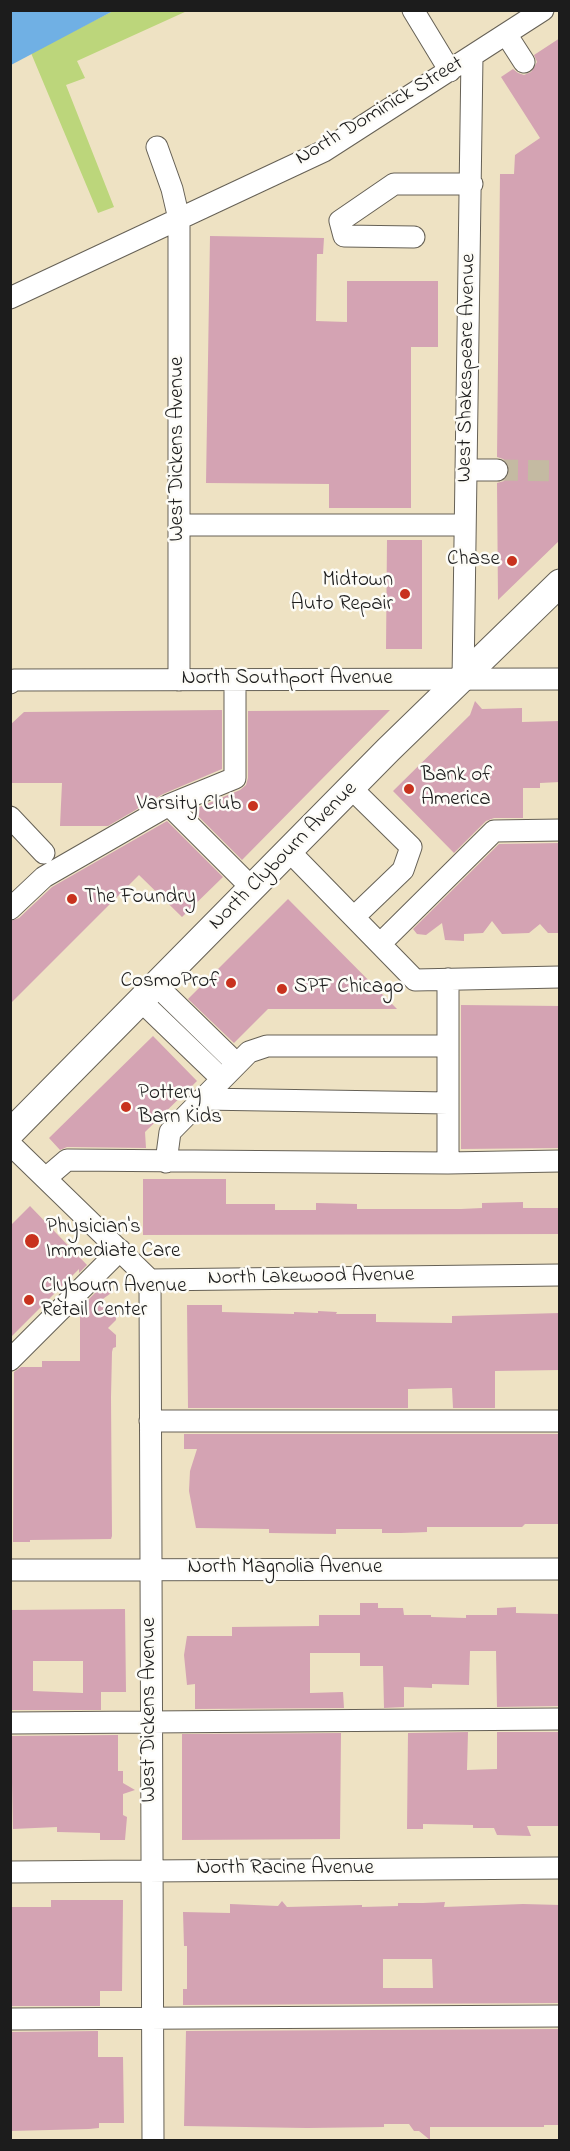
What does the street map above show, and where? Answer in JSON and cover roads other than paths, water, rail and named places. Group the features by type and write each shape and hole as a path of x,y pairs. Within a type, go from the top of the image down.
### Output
{"main road":[{"name":"North Clybourn Avenue","path":"10,1133 351,788 557,591"}],"street":[{"path":"413,10 450,71"},
{"name":"North Dominick Street","path":"18,293 324,151 543,10"},
{"path":"506,34 524,62"},
{"name":"West Shakespeare Avenue","path":"463,680 472,184 472,56"},
{"path":"152,149 163,193 179,219"},
{"path":"414,237 344,236 340,221 394,184 472,184"},
{"name":"West Dickens Avenue","path":"179,219 179,680"},
{"path":"466,470 497,470"},
{"path":"179,525 465,525"},
{"name":"North Southport Avenue","path":"12,682 560,679"},
{"path":"13,902 44,877 169,805 235,778 235,680"},
{"path":"351,788 411,847 403,870 354,917"},
{"path":"169,805 252,888"},
{"path":"10,817 44,853"},
{"path":"380,944 494,831 560,830"},
{"path":"289,851 415,980 560,977"},
{"path":"448,979 448,1163"},
{"path":"148,993 237,1064"},
{"path":"148,993 222,1080"},
{"path":"166,1162 170,1132 249,1052 267,1046 448,1046"},
{"path":"202,1099 448,1103"},
{"path":"10,1144 150,1280"},
{"path":"46,1178 67,1160 448,1163 560,1161"},
{"path":"10,1360 120,1250"},
{"name":"North Lakewood Avenue","path":"150,1280 560,1275"},
{"name":"West Dickens Avenue","path":"150,1280 153,2140"},
{"path":"150,1421 560,1421"},
{"name":"North Magnolia Avenue","path":"10,1570 560,1569"},
{"path":"10,1723 560,1719"},
{"name":"North Racine Avenue","path":"10,1872 560,1868"},
{"path":"10,2019 560,2016"}],"water":[{"path":"11,10 113,11 11,65"}],"tunnel":[{"path":"497,470 560,471"}],"place":[{"name":"Chase","path":"512,561"},
{"name":"Midtown Auto Repair","path":"405,594"},
{"name":"Bank of America","path":"409,789"},
{"name":"Varsity Club","path":"253,806"},
{"name":"The Foundry","path":"72,899"},
{"name":"CosmoProf","path":"231,983"},
{"name":"SPF Chicago","path":"282,989"},
{"name":"Pottery Barn Kids","path":"126,1107"},
{"name":"Physician's Immediate Care","path":"32,1241"},
{"name":"Clybourn Avenue Retail Center","path":"29,1300"}]}
